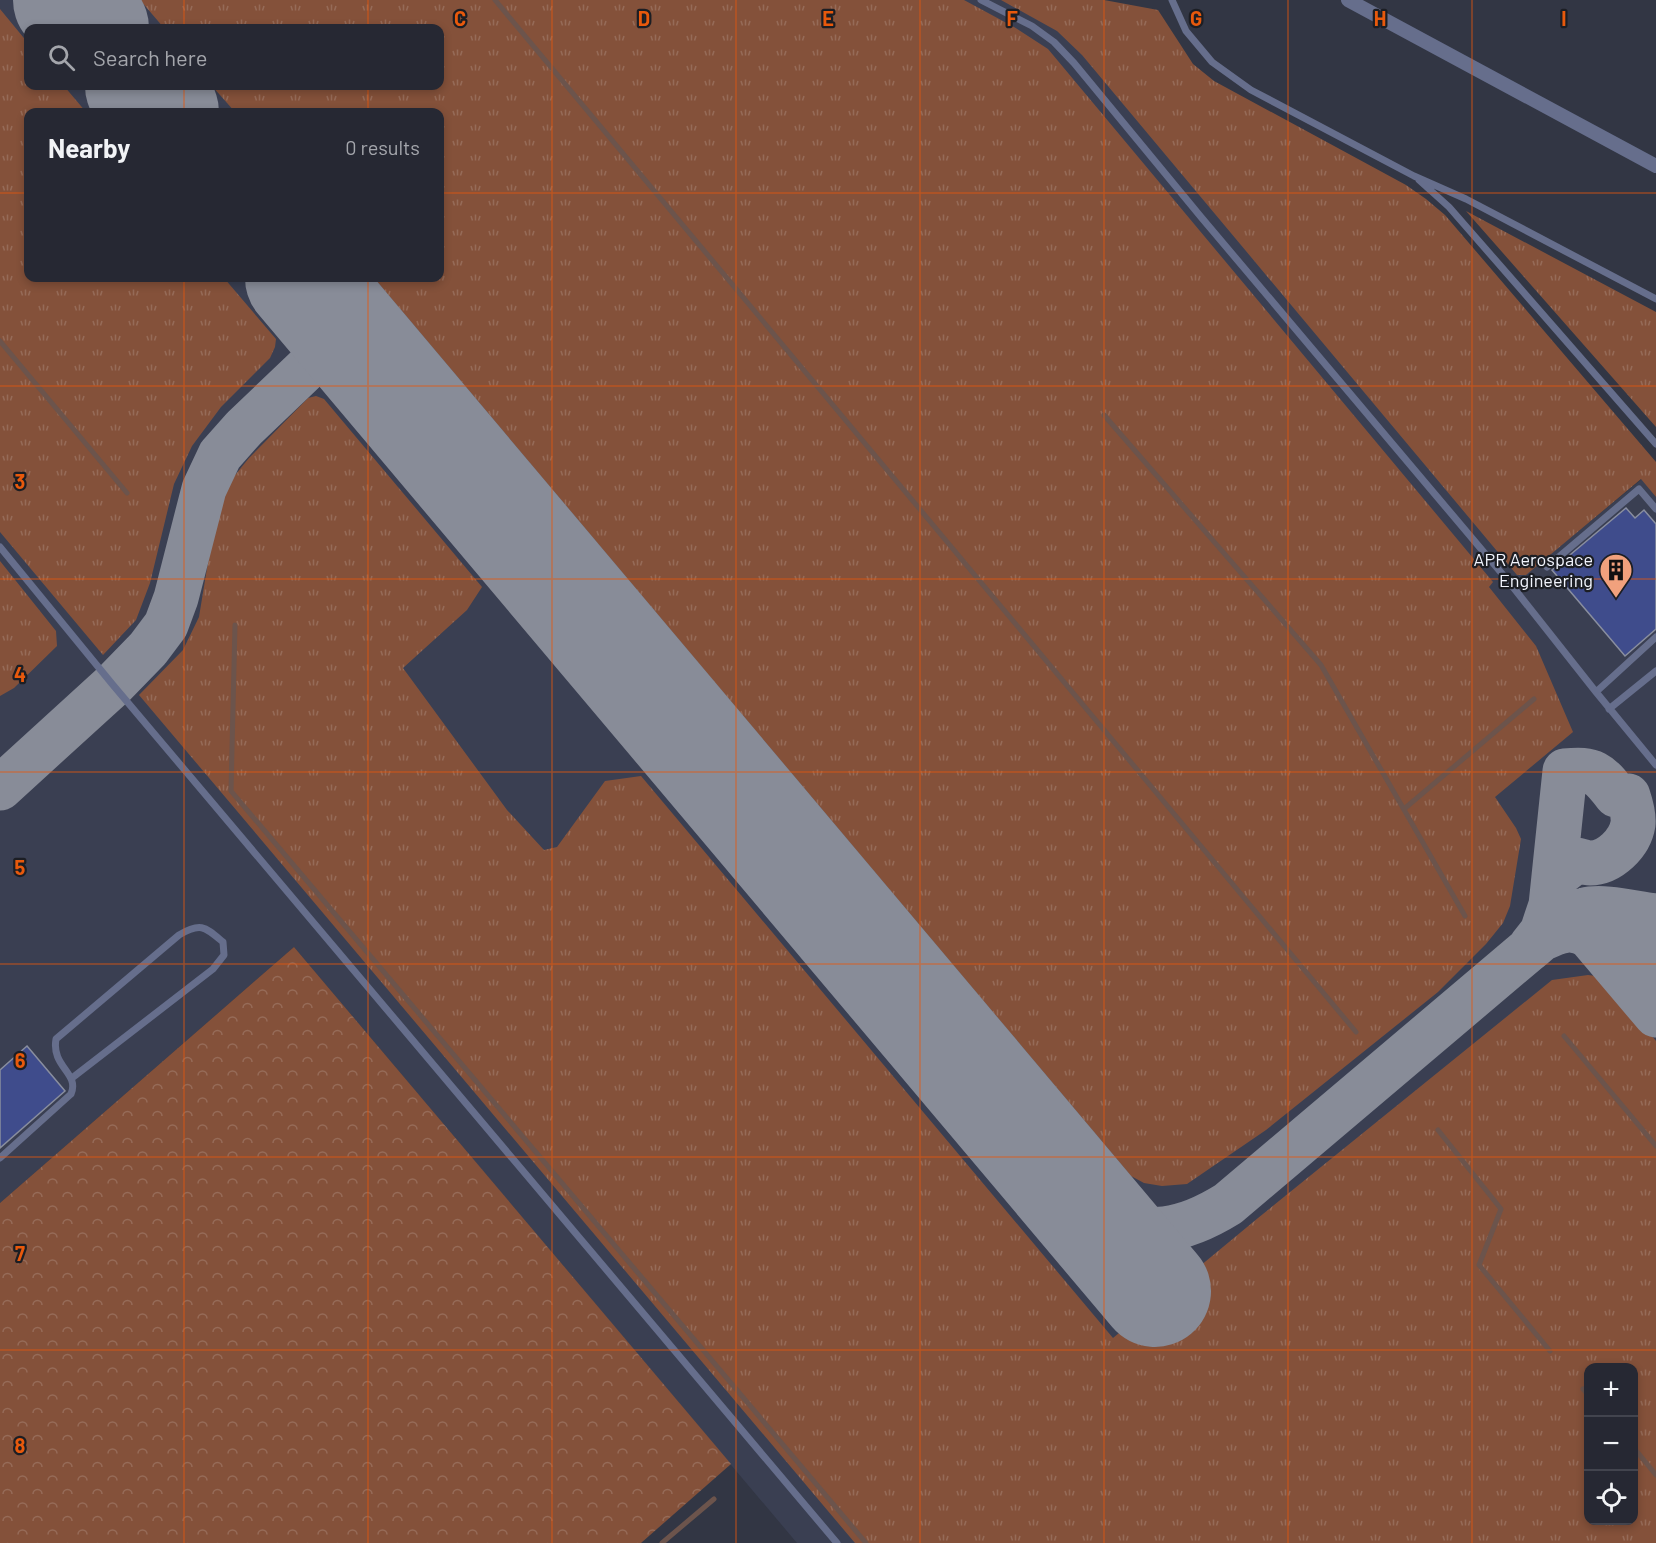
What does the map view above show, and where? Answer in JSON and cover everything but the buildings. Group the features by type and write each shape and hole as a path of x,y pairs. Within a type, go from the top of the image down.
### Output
{"street":[{"path":"1348,0 1656,166"}],"lane":[{"path":"981,0 1047,36 1074,63 1509,582 1656,765"},
{"path":"1172,0 1186,31 1212,62 1251,90 1656,299"},
{"path":"1414,176 1449,207 1656,444"},
{"path":"1547,567 1639,489 1656,509"},
{"path":"0,547 113,685 837,1543"},
{"path":"1596,692 1656,637"},
{"path":"1610,709 1656,671"},
{"path":"0,1158 71,1094 74,1086 72,1078 58,1061 54,1050 56,1039 179,935 194,927 206,928 223,942 224,955 213,969 72,1078"}],"shaded area":[{"path":"0,0 1038,0 1526,574 1642,479 1656,497 1656,1543 797,1543 294,947 0,1203"}],"green space":[{"path":"140,0 964,0 1014,27 1048,49 1493,582 1489,587 1536,646 1573,732 1495,797 1521,839 1510,906 1503,923 1486,944 1438,992 1266,1130 1187,1184 1162,1186 1144,1183 1131,1176 377,282 444,282 444,108 231,108 216,90 444,90 444,24 161,24"},
{"path":"1001,0 1104,0 1158,10 1193,64 1214,81 1406,185 1426,199 1445,215 1656,462 1656,497 1641,479 1526,575 1517,575 1082,55 1057,31"},
{"path":"0,9 24,38 24,90 67,90 83,108 24,108 24,282 227,282 276,339 270,358 221,407 192,446 174,484 150,583 136,620 103,655 0,532"},
{"path":"1466,211 1656,312 1656,427"},
{"path":"316,396 324,399 482,587 467,610 403,668 507,810 544,850 557,847 605,781 641,776 1113,1338 1552,980 1588,975 1604,977 1656,1041 1656,1543 855,1543 139,695 183,650 199,617 210,550 220,509 231,480 249,458 308,398"},
{"path":"0,561 56,631 57,646 14,688 0,696"},
{"path":"294,947 731,1464 641,1543 0,1543 0,1203"}],"waterway":[{"path":"495,0 1356,1032"},
{"path":"0,341 127,493"},
{"path":"1104,415 1321,665 1465,916"},
{"path":"235,625 231,791 866,1543"},
{"path":"1404,809 1534,699"},
{"path":"1564,1036 1656,1146"},
{"path":"1438,1130 1501,1209 1479,1265 1550,1351"},
{"path":"1638,1453 1656,1475"},
{"path":"662,1543 714,1499"}],"taxiway":[{"path":"310,365 324,340 324,322 315,294"},
{"path":"0,788 113,685 148,649 166,625 176,598 204,489 220,455 244,428 310,365 337,356 364,364 381,374"},
{"path":"1531,946 1542,932 1551,905 1565,771 1589,771 1600,777 1616,795 1628,796 1633,817 1631,831 1623,845 1612,856 1597,862 1588,863 1577,860 1555,877"},
{"path":"1051,1168 1100,1211 1116,1221 1133,1227 1165,1229 1196,1220 1228,1204 1569,917 1592,909 1620,910 1656,916"},
{"path":"1623,924 1656,962"},
{"path":"1544,938 1566,930 1577,931 1589,936 1656,1015"}],"runway":[{"path":"69,0 90,24"},
{"path":"144,90 160,108"},
{"path":"304,282 1155,1291"}],"place":[{"name":"APR Aerospace Engineering","path":"1616,599"}]}
